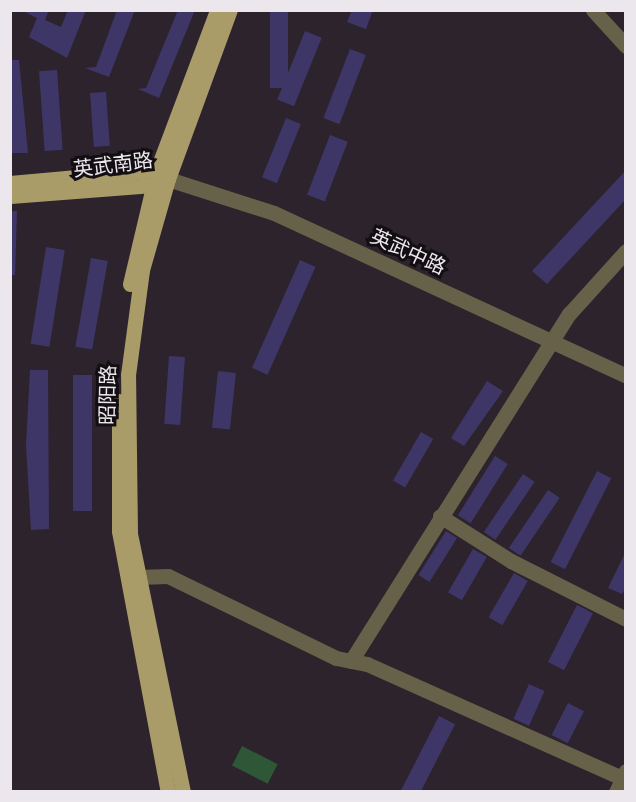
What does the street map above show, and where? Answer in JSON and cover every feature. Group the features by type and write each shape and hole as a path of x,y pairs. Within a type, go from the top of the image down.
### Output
{"main road":[{"name":"昭阳路","path":"183,792 130,534 128,375 142,270 162,174 217,10"},
{"name":"昭阳路","path":"168,792 124,573 116,460 132,266 153,185 162,174 230,10"},
{"name":"英武南路","path":"10,183 162,174"},
{"name":"英武南路","path":"10,196 153,185"}],"street":[{"path":"593,10 626,46"},
{"name":"英武中路","path":"162,174 274,213 626,376"},
{"path":"351,661 551,342 626,251"},
{"path":"440,516 511,561 626,619"},
{"path":"138,577 168,576 351,661 621,780"}],"green space":[{"path":"242,746 278,764 268,784 232,766"}],"building":[{"path":"21,10 49,10 45,20 61,27 68,10 86,10 67,58 29,37 37,18"},
{"path":"117,10 135,10 109,77 85,68 96,67"},
{"path":"178,10 195,10 159,98 138,89 146,88"},
{"path":"270,10 288,10 288,88 270,88"},
{"path":"352,10 373,10 366,29 347,22"},
{"path":"305,31 322,38 294,106 277,100"},
{"path":"350,49 366,55 339,124 323,118"},
{"path":"10,60 19,60 28,153 10,153"},
{"path":"57,70 63,150 45,151 39,71"},
{"path":"106,92 110,146 94,147 90,93"},
{"path":"286,118 301,124 277,183 262,177"},
{"path":"330,135 348,142 325,202 307,195"},
{"path":"626,170 626,199 547,284 532,271"},
{"path":"10,211 17,211 15,275 10,275"},
{"path":"46,247 65,250 49,347 31,344"},
{"path":"91,258 108,261 92,350 75,347"},
{"path":"300,260 316,267 268,375 252,368"},
{"path":"169,356 185,357 180,425 164,424"},
{"path":"30,370 48,370 49,529 31,530 26,445"},
{"path":"218,371 236,373 230,430 212,428"},
{"path":"73,375 92,375 92,511 73,511"},
{"path":"487,381 503,391 464,446 451,438"},
{"path":"421,432 433,439 405,487 393,480"},
{"path":"495,456 508,464 471,523 458,515"},
{"path":"597,471 611,478 565,569 551,562"},
{"path":"523,474 535,482 495,540 484,532"},
{"path":"548,490 560,498 520,556 509,548"},
{"path":"446,531 457,538 429,582 418,575"},
{"path":"473,549 487,557 462,600 448,592"},
{"path":"626,551 626,588 622,594 608,588"},
{"path":"514,573 528,581 502,625 488,617"},
{"path":"577,605 593,613 564,670 548,662"},
{"path":"529,684 545,691 529,726 514,719"},
{"path":"568,703 584,711 568,743 552,735"},
{"path":"439,716 455,724 420,792 401,791"}]}
